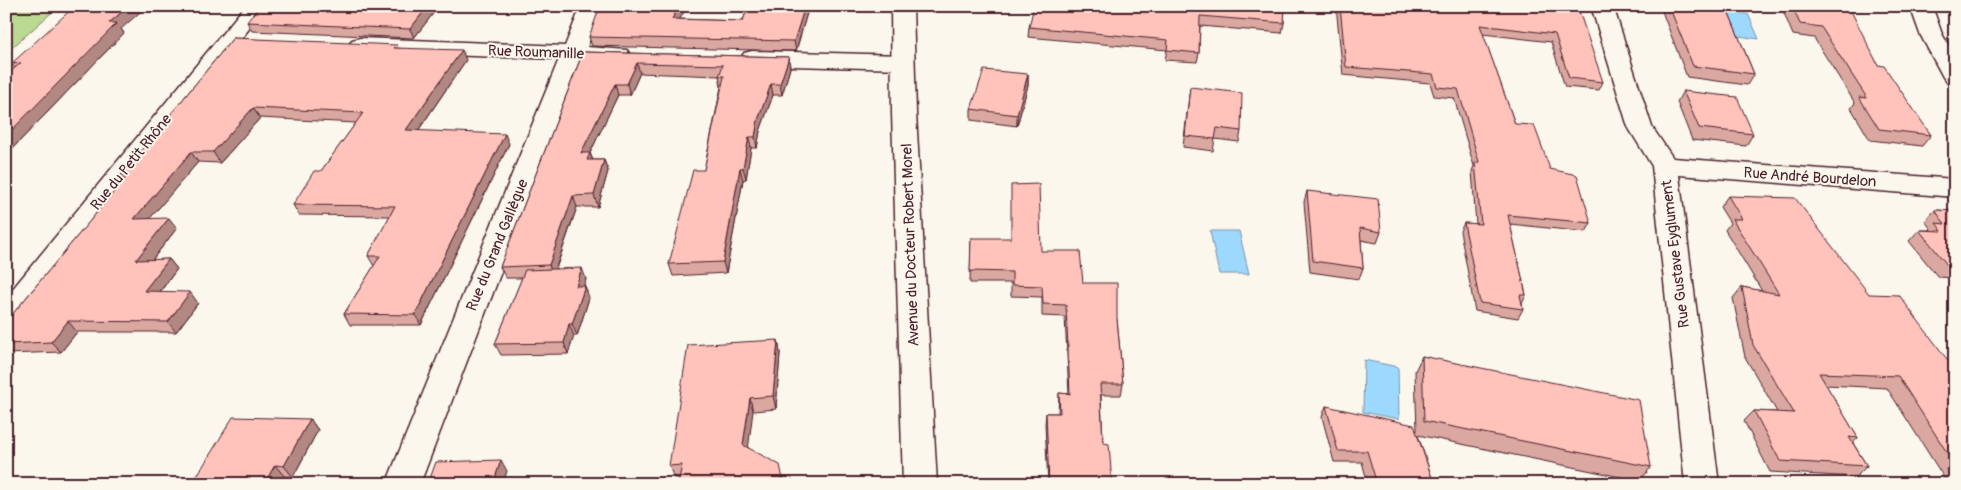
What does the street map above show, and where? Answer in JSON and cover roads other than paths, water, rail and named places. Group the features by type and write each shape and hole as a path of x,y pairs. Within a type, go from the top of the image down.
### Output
{"street":[{"name":"Rue du Petit Rhône","path":"6,318 256,6"},
{"name":"Rue du Grand Gallègue","path":"402,484 592,6"},
{"name":"Avenue du Docteur Robert Morel","path":"902,6 920,484"},
{"path":"1921,6 1931,34 1955,77"},
{"name":"Rue Gustave Eyglument","path":"1598,10 1640,126 1665,166 1702,484"},
{"path":"229,39 259,40"},
{"name":"Rue Roumanille","path":"337,44 641,56"},
{"path":"729,58 903,62"},
{"name":"Rue André Bourdelon","path":"1665,166 1955,188"}],"water":[{"path":"1722,11 1748,14 1759,39 1732,35"},
{"path":"1210,231 1239,231 1249,274 1219,274"},
{"path":"1364,360 1398,367 1399,419 1363,412"}]}
